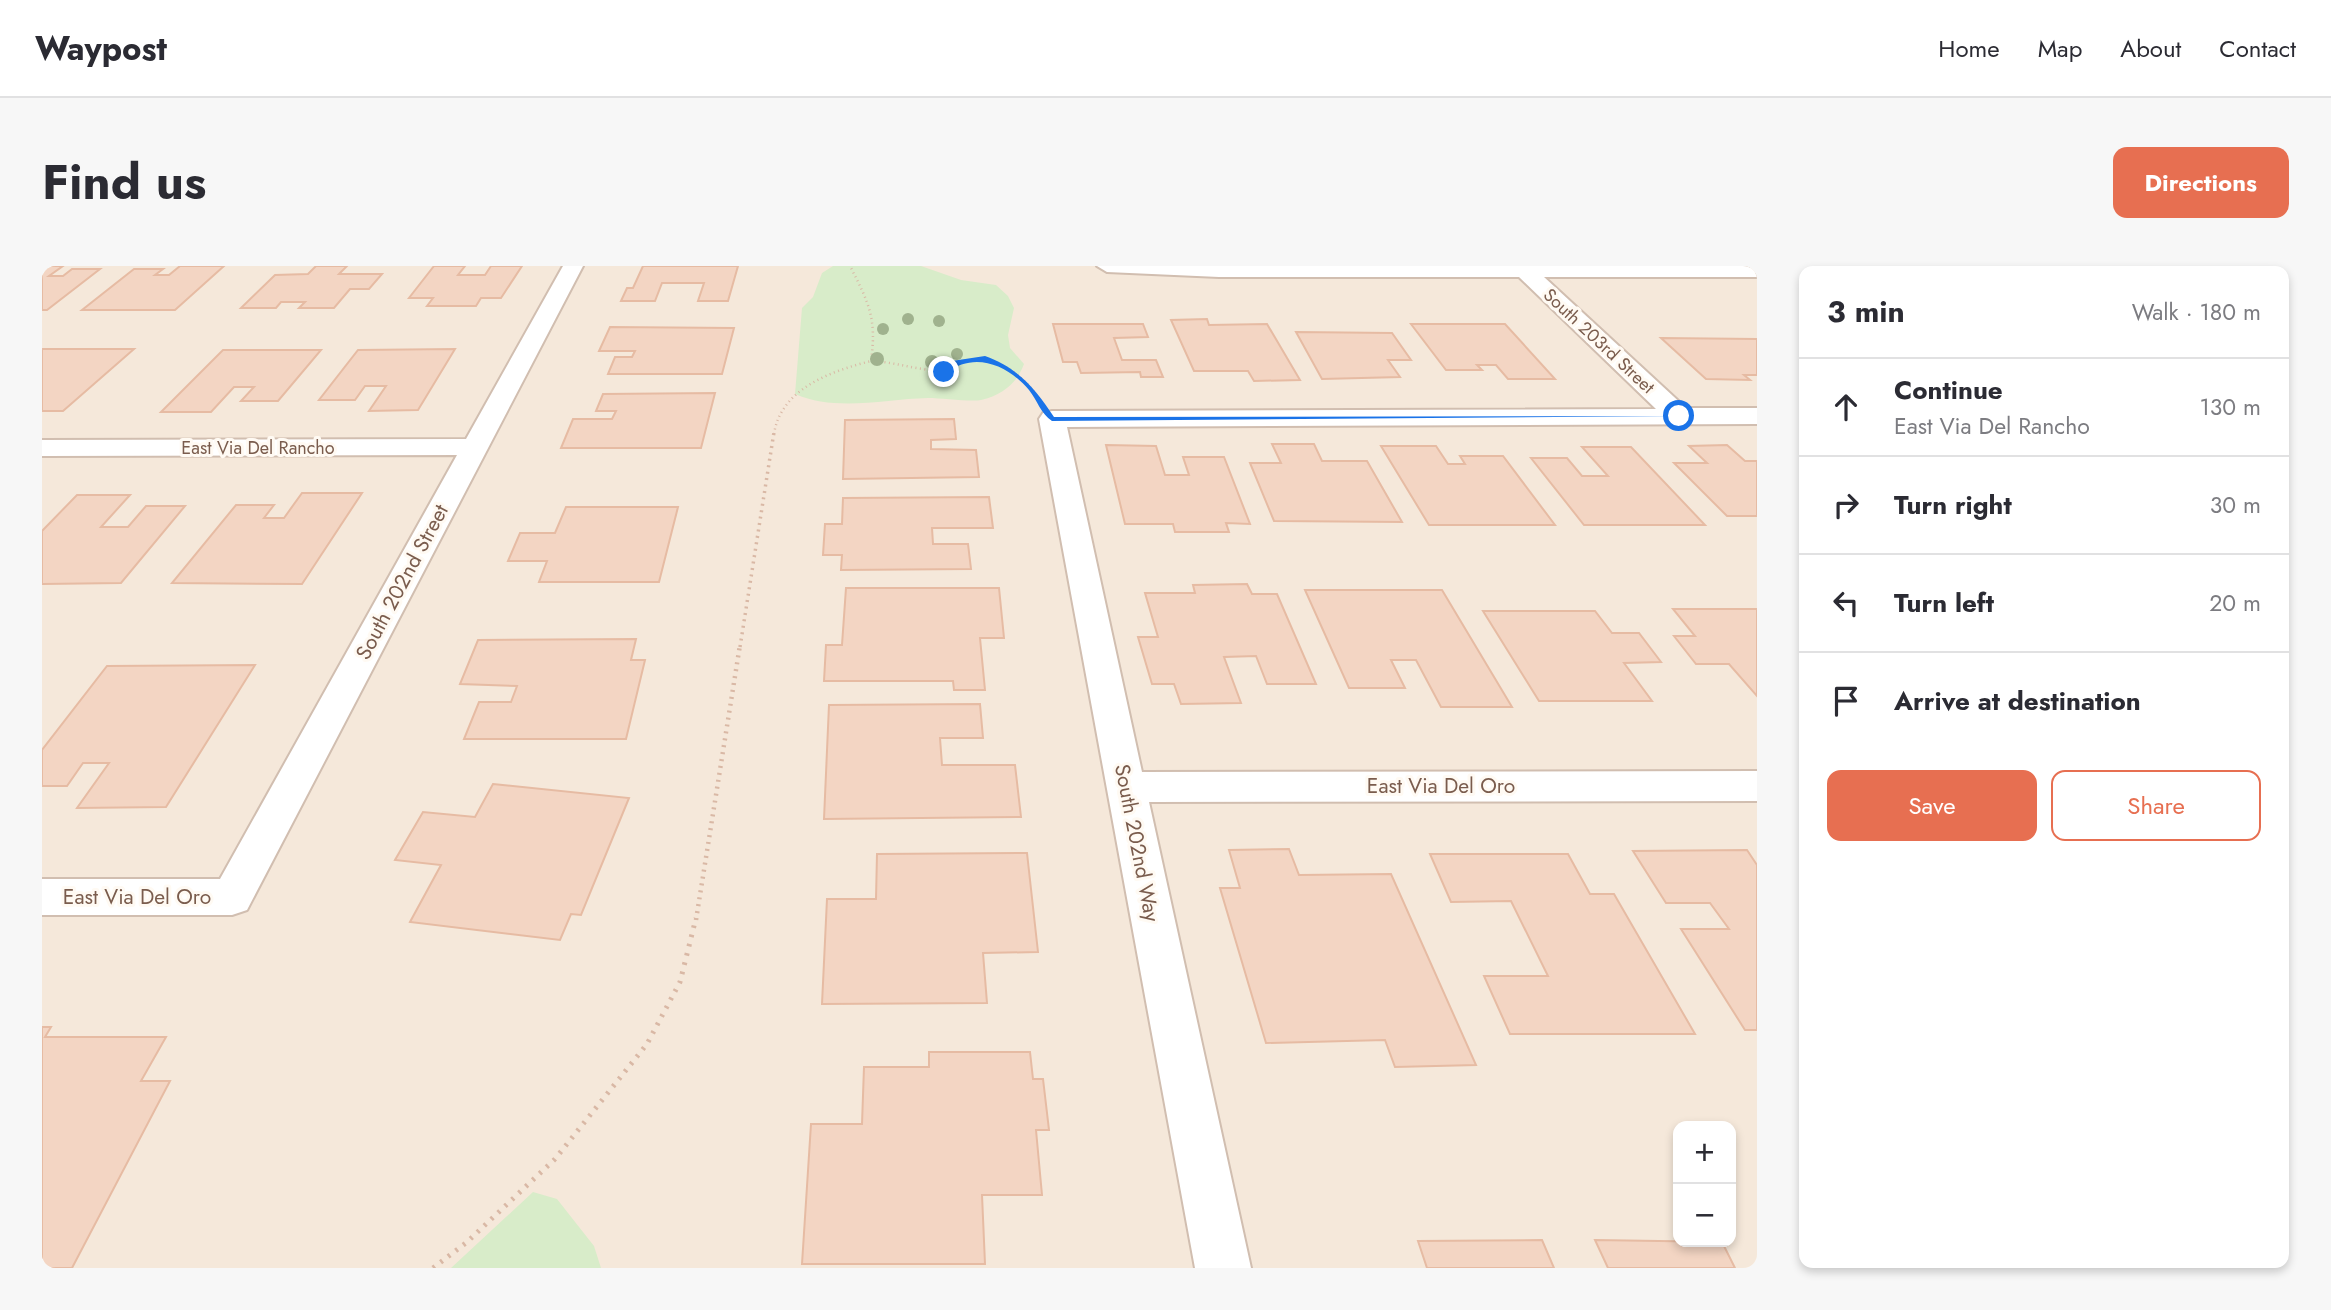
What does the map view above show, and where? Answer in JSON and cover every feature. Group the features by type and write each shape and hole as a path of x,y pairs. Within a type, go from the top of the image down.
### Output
{"street":[{"name":"South 202nd Street","path":"232,897 573,266"},
{"path":"1107,266 1219,271 1757,271"},
{"name":"South 203rd Street","path":"1522,269 1679,416"},
{"path":"1052,419 1757,416"},
{"name":"South 202nd Way","path":"1052,419 1223,1268"},
{"name":"East Via Del Rancho","path":"42,448 475,447"},
{"name":"East Via Del Oro","path":"1126,787 1757,786"},
{"name":"East Via Del Oro","path":"42,897 232,897"}],"path":[{"path":"850,266 871,301 876,326 871,361"},
{"path":"433,1268 467,1242 555,1159 647,1044 680,982 693,936 776,422 787,401 803,387 822,377 871,361 895,362 944,372 955,363 985,358 999,364 1031,387 1052,419"}],"shaded area":[{"path":"42,266 1757,266 1757,1268 42,1268"}],"green space":[{"path":"833,266 921,266 961,280 996,285 1008,296 1014,308 1008,335 1010,348 1024,364 1013,382 996,395 981,400 928,398 844,403 795,394 802,308 813,297 822,273"},
{"path":"533,1192 557,1199 594,1246 601,1268 451,1268"}],"building":[{"path":"42,266 63,266 49,276 63,276 72,269 100,269 47,310 42,310"},
{"path":"180,266 224,266 175,310 82,310 134,269 163,269 155,275 169,275"},
{"path":"316,266 347,266 339,274 382,274 369,289 350,289 334,308 299,308 305,302 281,302 276,308 241,308 275,275 308,274"},
{"path":"434,266 465,266 458,275 485,275 491,266 522,266 501,298 481,298 476,306 427,306 433,298 409,298"},
{"path":"643,266 738,266 728,301 698,301 704,283 662,283 655,301 621,301 627,288 633,288"},
{"path":"1207,319 1209,325 1267,324 1300,380 1254,381 1248,371 1194,371 1171,320"},
{"path":"1053,324 1143,324 1148,337 1114,338 1122,360 1156,360 1163,377 1141,377 1140,372 1081,373 1077,362 1063,362"},
{"path":"1411,324 1505,324 1555,379 1508,379 1496,365 1477,365 1482,370 1446,370"},
{"path":"610,327 734,328 722,374 608,374 615,357 632,357 635,351 599,351"},
{"path":"1296,332 1392,333 1411,360 1388,360 1400,377 1322,379"},
{"path":"1661,338 1757,339 1757,375 1744,375 1750,380 1706,379"},
{"path":"42,349 134,349 63,411 42,411"},
{"path":"455,349 418,410 369,411 386,386 365,386 355,400 319,400 358,350"},
{"path":"223,350 321,350 278,401 241,401 254,387 234,387 211,412 161,412"},
{"path":"715,393 701,448 561,448 573,419 612,419 616,411 596,411 603,394"},
{"path":"954,419 956,439 931,440 931,449 976,450 979,477 843,479 845,420"},
{"path":"1272,444 1314,444 1322,461 1367,461 1402,522 1274,521 1250,463 1281,463"},
{"path":"1106,445 1156,446 1165,475 1189,475 1183,457 1224,457 1250,524 1226,523 1229,532 1175,532 1173,524 1125,524"},
{"path":"1727,445 1745,461 1757,461 1757,516 1727,516 1674,463 1707,463 1689,446"},
{"path":"1381,446 1436,446 1448,464 1465,464 1460,456 1503,456 1555,525 1429,525"},
{"path":"1582,447 1631,447 1705,525 1584,525 1531,458 1567,458 1582,476 1608,476"},
{"path":"302,493 362,493 302,584 172,583 236,505 274,505 264,518 284,518"},
{"path":"77,495 130,495 101,527 128,527 146,506 185,506 121,583 42,584 42,531"},
{"path":"989,497 993,528 932,528 933,544 968,544 971,569 841,570 842,555 823,555 825,524 842,524 843,498"},
{"path":"566,507 678,507 659,582 539,582 547,561 508,561 520,533 555,533"},
{"path":"1247,584 1252,594 1277,594 1316,684 1267,684 1256,656 1224,657 1241,703 1181,704 1174,684 1152,684 1138,637 1158,637 1145,593 1195,593 1193,585"},
{"path":"846,588 999,588 1004,638 980,638 985,690 954,690 953,681 824,681 826,645 842,645"},
{"path":"1305,590 1442,590 1512,707 1441,707 1416,660 1391,660 1405,688 1349,688"},
{"path":"1673,609 1757,609 1757,696 1729,664 1696,664 1674,636 1695,636"},
{"path":"1483,611 1595,611 1612,633 1639,633 1661,662 1624,663 1652,701 1539,701"},
{"path":"636,639 631,660 645,660 626,739 464,739 479,702 511,702 517,686 460,684 478,640"},
{"path":"255,665 166,807 77,808 109,763 83,763 67,786 42,786 42,750 107,666"},
{"path":"980,704 983,738 940,738 942,765 1015,765 1021,817 824,819 829,705"},
{"path":"493,784 629,798 581,915 571,914 560,940 410,922 441,865 395,860 423,812 475,817"},
{"path":"1289,849 1299,875 1391,874 1476,1065 1395,1067 1385,1040 1266,1043 1220,888 1240,888 1229,850"},
{"path":"1747,850 1757,865 1757,1030 1745,1030 1681,929 1729,929 1710,903 1666,903 1633,851"},
{"path":"1027,853 1038,952 983,953 987,1003 822,1004 827,899 876,899 877,854"},
{"path":"1430,854 1568,854 1590,894 1614,894 1695,1034 1510,1034 1484,976 1548,976 1511,901 1451,902"},
{"path":"42,1027 51,1027 45,1037 166,1037 141,1081 170,1081 72,1268 42,1268"},
{"path":"929,1052 1030,1052 1033,1079 1043,1079 1049,1130 1036,1130 1042,1195 982,1195 985,1264 802,1264 811,1124 862,1124 864,1067 929,1067"},
{"path":"1542,1240 1554,1268 1427,1268 1418,1241"},
{"path":"1595,1240 1673,1241 1673,1247 1724,1247 1735,1268 1608,1268"}],"route":[{"path":"944,372 955,363 970,359 985,358 999,364 1031,387 1052,419 1679,416"}]}
